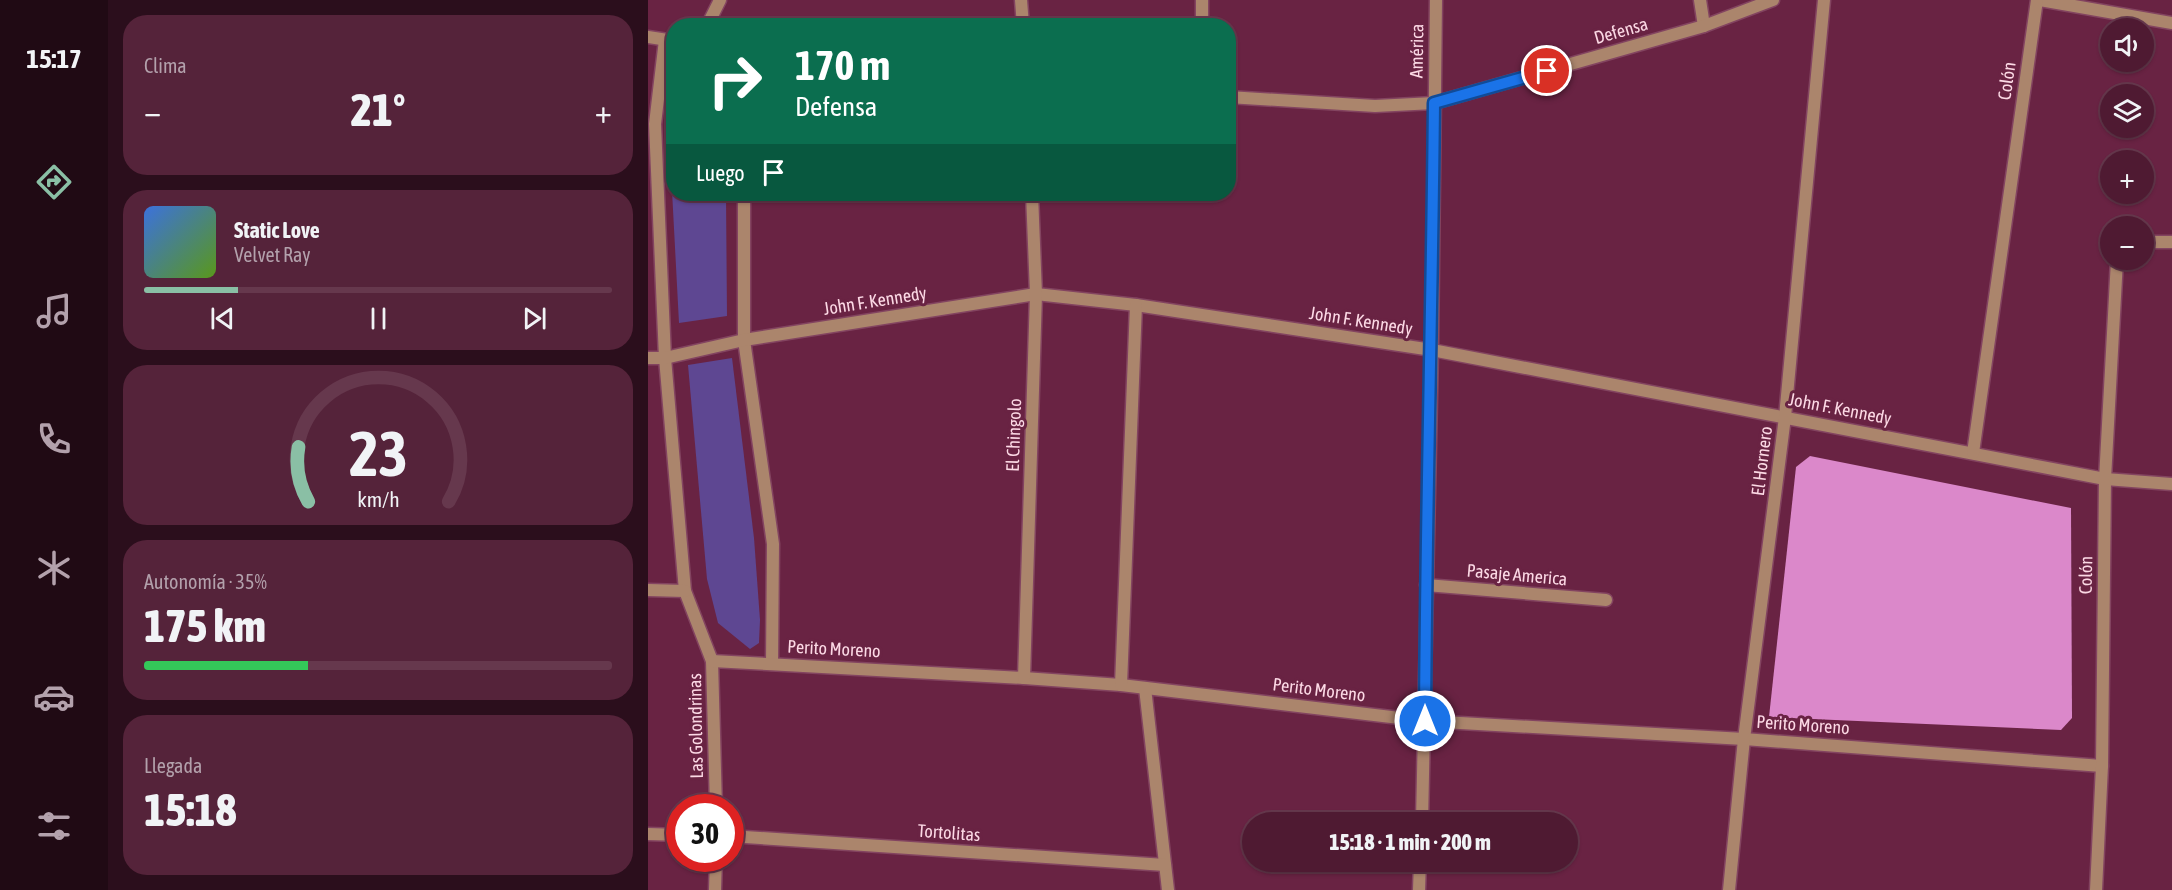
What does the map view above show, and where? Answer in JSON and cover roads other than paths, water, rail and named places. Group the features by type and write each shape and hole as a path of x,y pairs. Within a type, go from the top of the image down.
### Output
{"street":[{"path":"711,18 720,0"},
{"path":"1021,0 1022,18"},
{"path":"1202,0 1202,18"},
{"name":"América","path":"1422,812 1432,350 1436,0"},
{"path":"1700,0 1704,26"},
{"name":"Defensa","path":"1236,97 1375,106 1434,103 1704,26 1773,0"},
{"name":"El Hornero","path":"1729,890 1744,739 1785,417 1824,0"},
{"path":"2038,0 2172,23"},
{"name":"Colón","path":"1973,453 2038,0"},
{"path":"648,37 666,40"},
{"name":"Las Golondrinas","path":"666,58 655,124 666,358 685,591 712,661 716,794"},
{"path":"744,201 744,340 772,544 772,664"},
{"name":"El Chingolo","path":"1024,678 1036,294 1032,201"},
{"path":"2154,242 2172,242"},
{"name":"Colón","path":"2096,890 2102,766 2105,479 2116,270"},
{"name":"John F. Kennedy","path":"648,358 666,358 744,340 1036,294 1136,305 1432,350 2105,479 2172,484"},
{"path":"1121,685 1136,305"},
{"name":"Pasaje America","path":"1426,585 1606,600"},
{"path":"648,590 685,591"},
{"name":"Perito Moreno","path":"712,661 1121,685 1425,721 1744,739 2102,766"},
{"path":"1145,688 1168,890"},
{"path":"648,834 666,835"},
{"name":"Tortolitas","path":"744,838 1165,865"},
{"path":"715,890 716,872"},
{"path":"1419,890 1420,872"}]}
